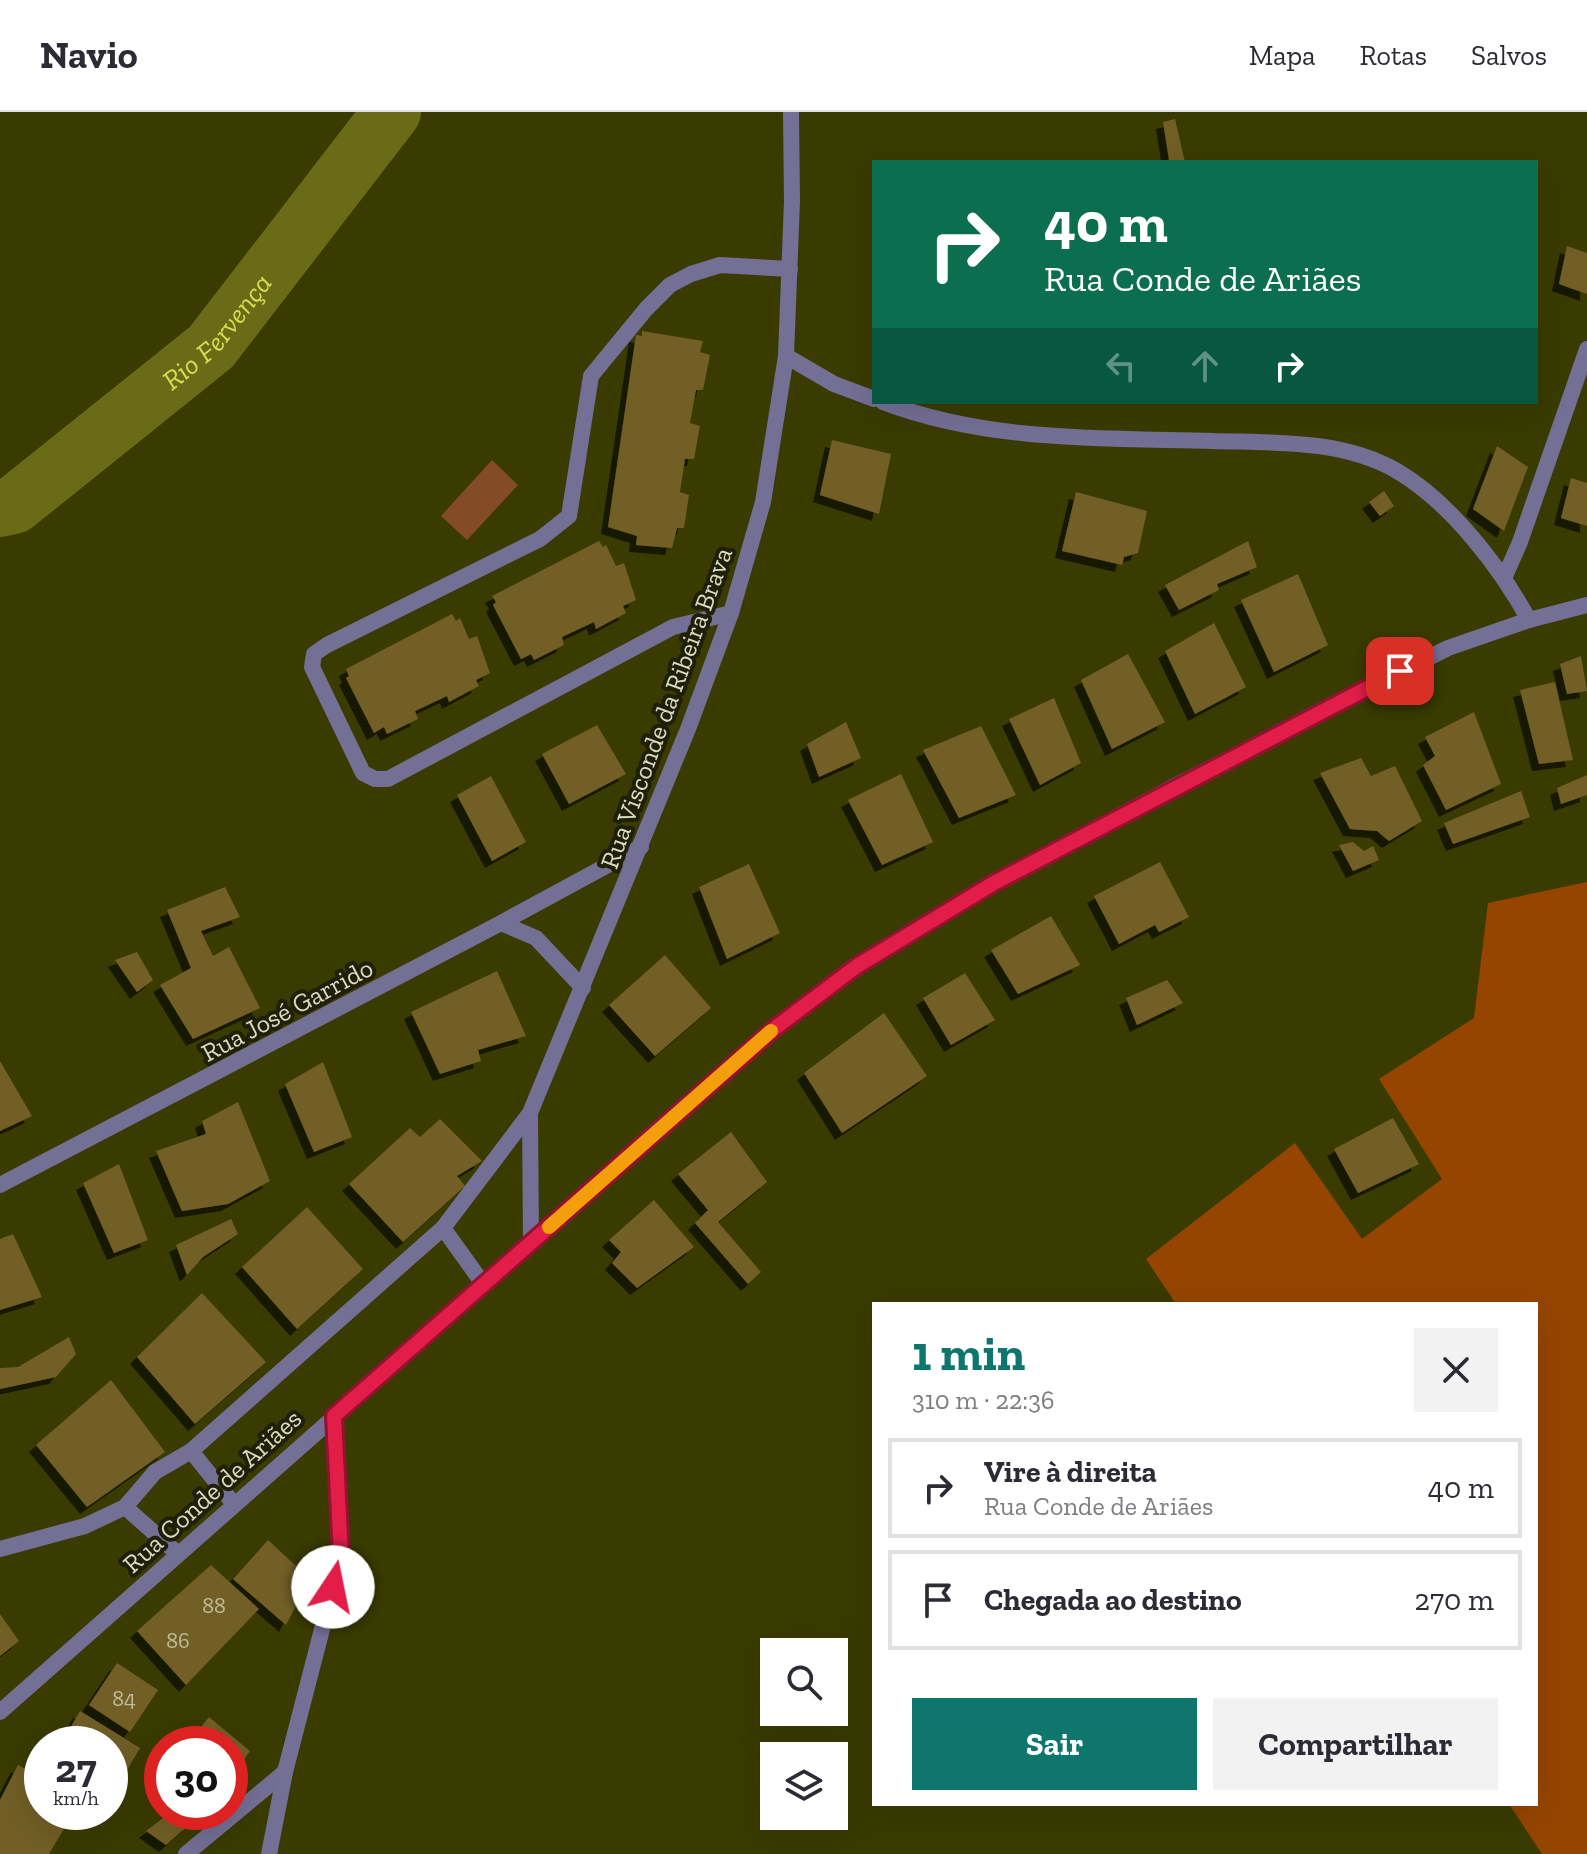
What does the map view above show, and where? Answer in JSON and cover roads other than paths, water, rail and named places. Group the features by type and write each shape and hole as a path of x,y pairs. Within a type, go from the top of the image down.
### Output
{"street":[{"name":"Rua Visconde da Ribeira Brava","path":"0,1549 85,1526 125,1507 155,1472 191,1451 443,1228 530,1113 641,847 731,613 763,502 786,356 791,112"},
{"path":"731,613 673,627 388,779 375,779 363,773 312,667 314,654 327,645 540,539 569,516 591,376 637,319 670,285 691,274 720,265 790,269"},
{"path":"1505,576 1520,542 1587,349"},
{"path":"786,356 834,384 872,398"},
{"path":"890,404 949,422 997,431 1302,445 1357,454 1397,471 1428,494 1505,576 1529,620"},
{"name":"Rua Conde de Ariães","path":"0,1712 233,1503 775,1028 857,966 994,883 1339,701 1448,648 1529,620 1587,605"},
{"name":"Rua José Garrido","path":"0,1185 641,847"},
{"path":"501,923 536,938 583,988"},
{"path":"530,1113 531,1244"},
{"path":"443,1228 484,1285"},
{"path":"269,1854 285,1772 341,1556 334,1416"},
{"path":"191,1451 233,1503"},
{"path":"125,1507 177,1553"},
{"path":"186,1854 285,1772"}],"waterway":[{"name":"Rio Fervença","path":"0,508 14,505 211,347 392,112"}]}
